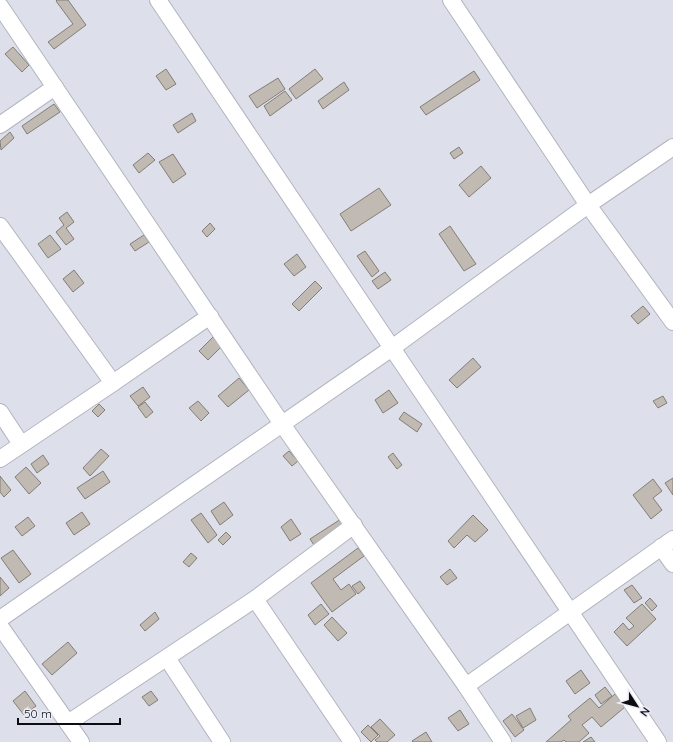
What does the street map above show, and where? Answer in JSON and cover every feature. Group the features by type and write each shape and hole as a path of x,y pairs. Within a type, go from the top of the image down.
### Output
{"street":[{"path":"158,0 658,742"},
{"path":"451,0 588,205 673,322"},
{"path":"0,6 282,424 466,686 503,742"},
{"path":"0,125 55,87"},
{"path":"0,619 392,348 588,205 673,147"},
{"path":"0,226 113,383"},
{"path":"0,459 210,316"},
{"path":"0,412 21,444"},
{"path":"68,724 256,599 354,525"},
{"path":"466,686 667,543 673,564"},
{"path":"256,599 352,742"},
{"path":"0,626 81,742"},
{"path":"167,658 222,742"}],"building":[{"path":"68,0 86,25 54,49 48,42 73,24 56,1"},
{"path":"13,47 29,65 22,72 5,54"},
{"path":"166,69 176,84 166,90 156,76"},
{"path":"315,69 323,79 296,99 289,89"},
{"path":"474,71 480,80 426,115 420,107"},
{"path":"278,78 285,89 257,108 249,96"},
{"path":"344,82 349,90 323,109 318,101"},
{"path":"285,91 292,100 270,116 264,106"},
{"path":"54,104 60,112 27,134 22,126"},
{"path":"192,113 196,121 178,133 173,125"},
{"path":"10,132 14,138 1,150 0,141"},
{"path":"459,147 463,153 454,159 450,153"},
{"path":"148,153 155,160 139,173 133,165"},
{"path":"173,154 186,174 173,183 159,162"},
{"path":"481,166 491,178 469,197 459,185"},
{"path":"379,188 391,205 351,231 340,214"},
{"path":"67,212 74,222 66,228 74,239 66,245 56,232 64,225 59,218"},
{"path":"210,223 215,229 207,237 202,231"},
{"path":"450,226 476,264 464,271 439,234"},
{"path":"50,235 61,249 48,258 38,244"},
{"path":"144,235 149,242 135,251 130,244"},
{"path":"365,251 379,271 372,277 357,256"},
{"path":"297,254 306,267 294,276 284,264"},
{"path":"74,270 84,283 73,292 63,279"},
{"path":"385,272 391,280 378,289 372,281"},
{"path":"315,281 322,288 299,311 292,304"},
{"path":"643,306 650,314 638,324 631,316"},
{"path":"214,336 223,345 208,360 199,351"},
{"path":"473,358 481,367 457,388 449,380"},
{"path":"239,378 249,390 228,407 218,396"},
{"path":"143,387 150,397 138,406 130,396"},
{"path":"389,390 398,403 383,413 375,400"},
{"path":"663,396 667,403 658,408 653,401"},
{"path":"198,401 209,413 201,421 189,408"},
{"path":"145,402 153,412 146,418 138,407"},
{"path":"99,404 105,410 98,417 92,411"},
{"path":"404,412 422,424 417,432 399,419"},
{"path":"101,449 109,456 90,476 83,468"},
{"path":"289,451 298,461 292,466 283,456"},
{"path":"393,453 402,465 397,469 388,457"},
{"path":"43,455 49,464 37,473 31,464"},
{"path":"26,467 41,483 29,494 15,477"},
{"path":"103,471 110,482 85,499 77,488"},
{"path":"0,476 11,490 4,497 0,492"},
{"path":"673,478 673,495 665,483"},
{"path":"653,479 662,491 653,498 662,510 651,519 633,495"},
{"path":"224,502 233,515 220,525 211,511"},
{"path":"82,512 90,524 74,535 66,523"},
{"path":"201,513 217,535 208,543 191,520"},
{"path":"473,515 488,530 475,542 467,535 454,548 448,541"},
{"path":"28,517 35,526 22,536 15,527"},
{"path":"291,519 301,534 290,541 281,527"},
{"path":"341,519 349,531 318,551 310,539"},
{"path":"226,532 231,537 223,545 218,540"},
{"path":"358,548 364,556 333,579 341,590 349,584 356,594 332,612 311,583"},
{"path":"13,550 31,574 19,583 1,558"},
{"path":"191,553 197,558 189,567 183,562"},
{"path":"450,569 457,578 447,585 440,577"},
{"path":"0,577 9,588 0,596"},
{"path":"360,581 365,588 358,594 352,586"},
{"path":"632,585 642,598 634,603 624,590"},
{"path":"650,598 657,606 652,611 645,603"},
{"path":"321,604 329,614 315,625 308,615"},
{"path":"642,604 656,619 627,646 614,632 623,623 629,630 634,626 626,618"},
{"path":"155,612 159,619 145,631 140,625"},
{"path":"332,617 347,633 338,641 324,625"},
{"path":"68,642 77,653 52,675 42,664"},
{"path":"581,670 590,683 575,694 566,681"},
{"path":"605,687 612,696 601,704 595,695"},
{"path":"25,691 36,706 24,715 13,701"},
{"path":"151,691 158,700 149,706 142,697"},
{"path":"615,694 625,707 601,727 592,717 582,725 589,733 579,742 566,742 564,740 561,742 546,742 571,720 568,716 590,698 599,708"},
{"path":"530,708 536,720 523,728 516,716"},
{"path":"460,710 469,724 458,731 448,718"},
{"path":"512,714 524,730 515,737 503,721"},
{"path":"380,719 395,735 387,742 377,742 375,740 380,736 371,727"},
{"path":"368,725 378,735 371,742 361,732"},
{"path":"426,732 432,742 412,741"},
{"path":"591,737 595,742 583,742"}]}
